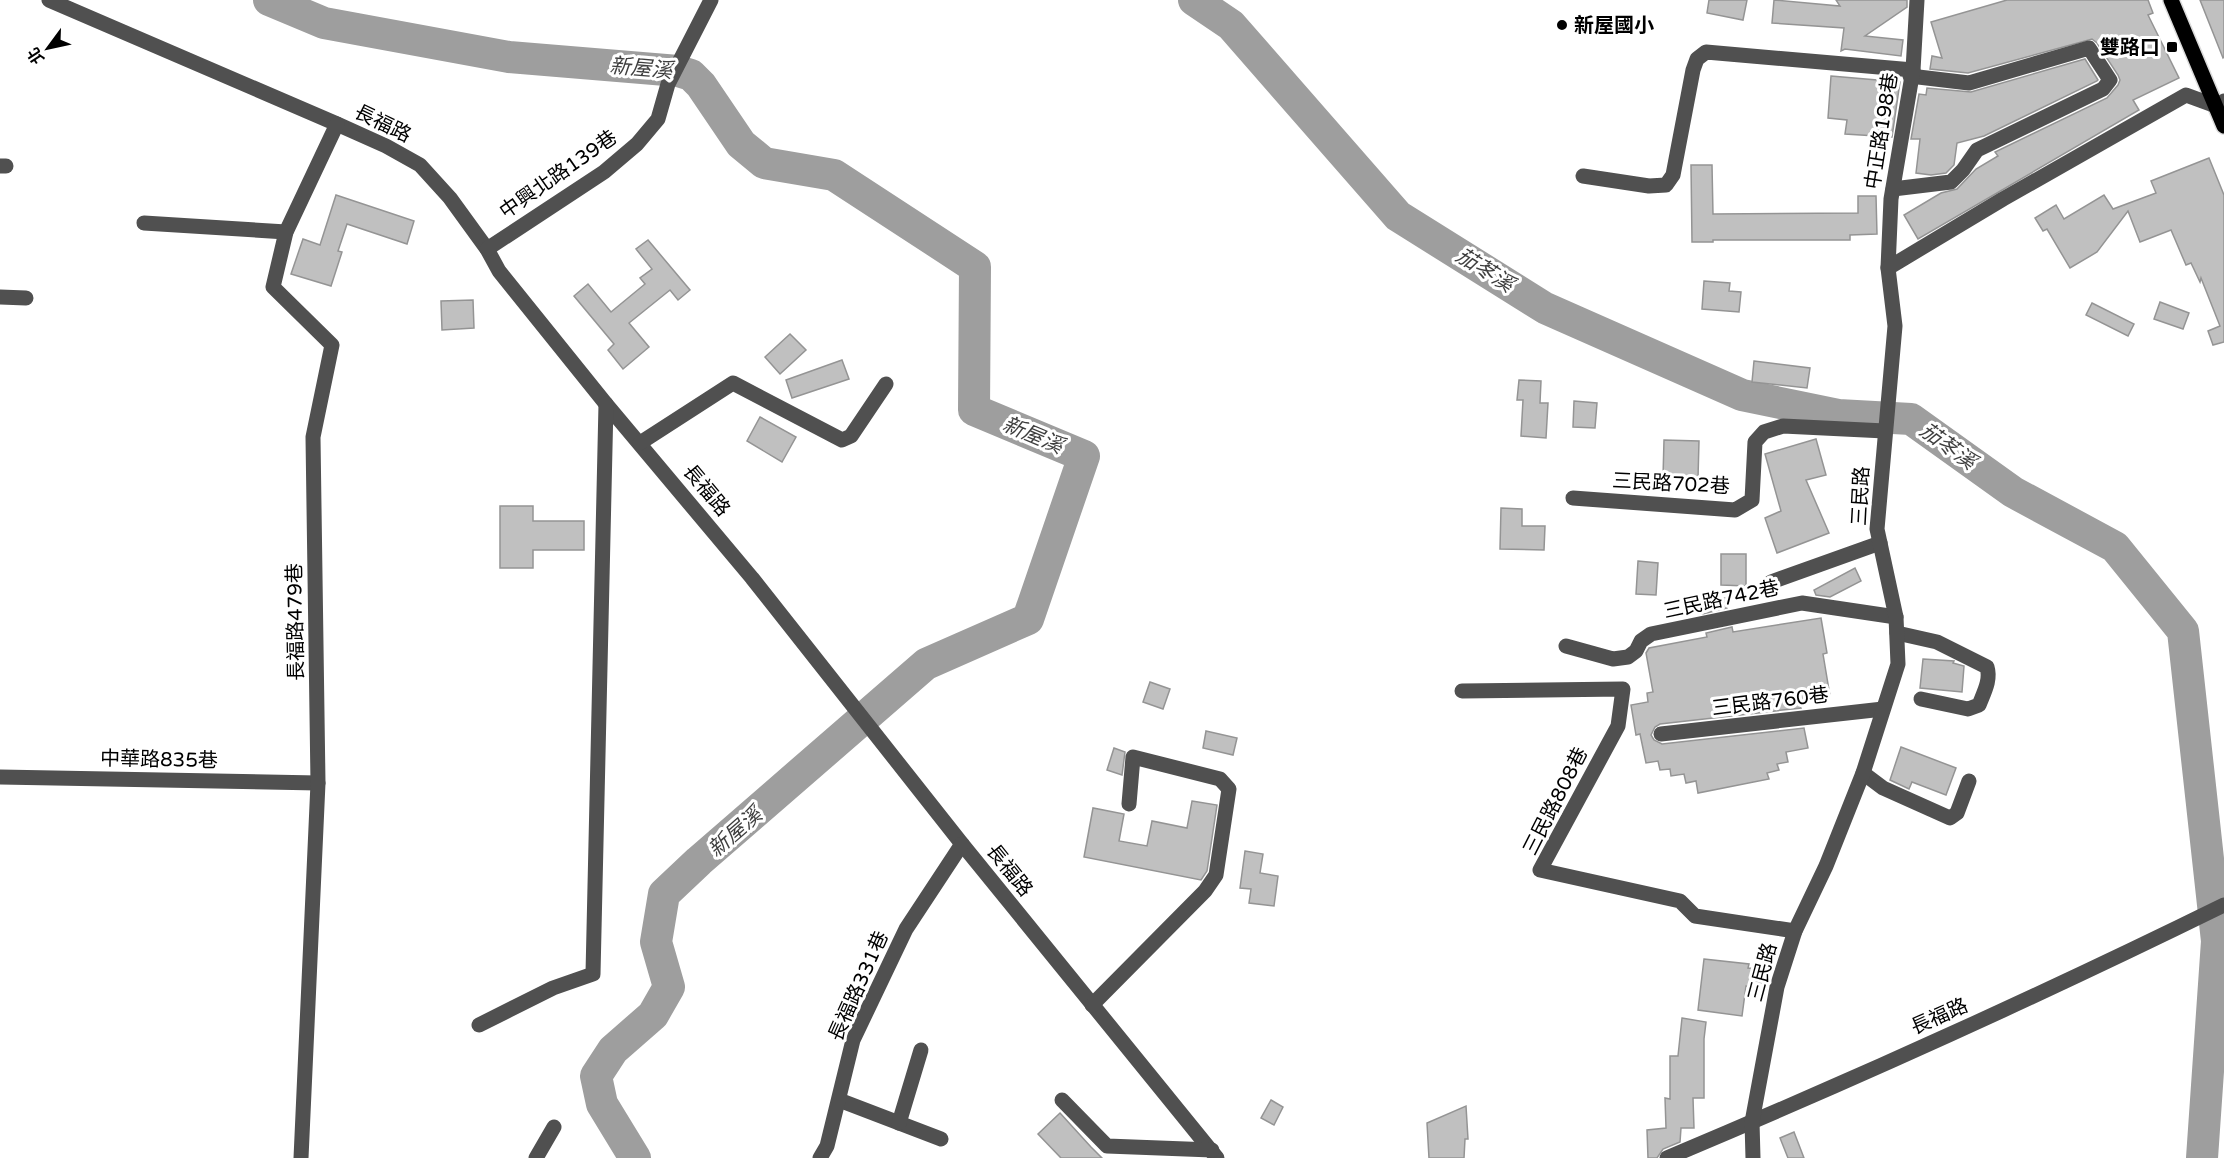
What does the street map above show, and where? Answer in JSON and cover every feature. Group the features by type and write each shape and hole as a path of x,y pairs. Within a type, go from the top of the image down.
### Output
{"main road":[{"path":"2171,0 2220,104 2224,126"}],"street":[{"name":"長福路","path":"49,0 337,124 386,146 420,165 450,198 487,249 499,271 606,404 752,578 962,844 1214,1154"},
{"name":"中興北路139巷","path":"487,249 603,172 637,144 658,119 668,84 711,0"},
{"name":"中正路198巷","path":"1888,268 1893,189 1911,73 1917,0"},
{"path":"1583,176 1649,186 1666,184 1673,175 1693,70 1697,59 1706,52 1911,73 1969,83 2089,48 2110,80 2103,89 1977,150 1951,182 1893,189"},
{"path":"1888,268 2003,199 2186,95 2220,104"},
{"name":"長福路479巷","path":"301,1158 318,783 313,437 332,345 273,287 286,232 337,124"},
{"path":"144,223 286,232"},
{"name":"三民路","path":"1753,1158 1752,1122 1777,987 1795,931 1827,866 1863,773 1898,664 1896,617 1877,529 1895,326 1888,268"},
{"path":"0,297 26,298"},
{"path":"639,442 733,383 842,440 851,436 886,384"},
{"path":"478,1025 553,988 592,974 606,404"},
{"name":"三民路702巷","path":"1573,498 1735,510 1752,500 1755,442 1764,432 1783,426 1885,429"},
{"path":"1771,582 1880,543"},
{"name":"三民路742巷","path":"1566,646 1613,659 1628,657 1636,651 1641,641 1652,634 1802,603 1896,617"},
{"path":"1897,633 1937,642 1987,667 1988,683 1979,705 1968,709 1920,699"},
{"name":"三民路808巷","path":"1462,691 1623,688 1618,726 1540,870 1680,900 1695,916 1795,931"},
{"name":"三民路760巷","path":"1661,734 1883,709"},
{"path":"1092,1005 1205,891 1216,876 1228,789 1220,779 1133,757 1129,804"},
{"path":"1863,773 1883,788 1950,818 1958,813 1969,781"},
{"name":"中華路835巷","path":"0,777 318,783"},
{"name":"長福路331巷","path":"820,1158 827,1146 853,1040 906,928 962,844"},
{"name":"長福路","path":"1667,1158 2071,980 2224,905"},
{"path":"899,1123 921,1050"},
{"path":"838,1100 941,1139"},
{"path":"1062,1100 1107,1146 1214,1154"},
{"path":"536,1158 554,1127"}],"building":[{"path":"1709,0 1747,0 1743,20 1707,13"},
{"path":"1774,0 1840,6 1836,0 1907,0 1907,7 1865,36 1903,40 1901,56 1845,49 1841,51 1844,28 1772,23"},
{"path":"2007,0 2148,0 2153,13 2148,15 2179,78 2133,100 2139,110 1918,239 1904,215 1941,193 1957,189 1976,169 1998,156 1995,152 2107,98 2120,80 2097,43 2092,39 1968,73 1930,69 1932,56 1942,58 1931,22"},
{"path":"2200,0 2224,0 2223,58"},
{"path":"2085,59 2097,81 1984,136 1957,143 1954,165 1946,173 1931,175 1916,173 1920,139 1911,139 1919,94 1926,95 1927,88 1971,92"},
{"path":"1831,76 1900,82 1892,137 1845,134 1847,120 1828,118"},
{"path":"2209,158 2224,195 2224,342 2213,345 2208,331 2220,326 2201,278 2200,282 2191,263 2186,265 2171,230 2140,242 2128,211 2097,252 2070,268 2047,229 2043,231 2035,218 2056,205 2064,219 2104,195 2113,209 2156,193 2151,181"},
{"path":"1691,165 1712,165 1713,214 1858,213 1858,196 1876,196 1877,234 1850,235 1850,240 1692,242"},
{"path":"336,195 414,221 407,244 347,224 338,251 342,252 331,286 291,274 303,239 320,245"},
{"path":"648,240 690,290 678,300 670,290 629,323 649,347 623,369 608,350 614,344 574,296 588,284 611,312 645,284 640,278 652,269 636,249"},
{"path":"1704,281 1730,283 1729,291 1741,292 1739,312 1702,309"},
{"path":"473,300 474,328 442,330 441,301"},
{"path":"2160,302 2189,313 2183,329 2154,319"},
{"path":"2092,303 2134,324 2128,336 2086,315"},
{"path":"790,334 806,350 780,374 765,357"},
{"path":"842,360 849,379 792,398 786,380"},
{"path":"1754,361 1810,368 1807,388 1752,382"},
{"path":"1519,380 1541,381 1540,403 1548,403 1546,438 1521,436 1523,400 1517,400"},
{"path":"1574,401 1597,403 1595,428 1573,427"},
{"path":"760,417 796,437 782,462 747,441"},
{"path":"1816,439 1826,475 1806,480 1829,533 1777,553 1765,518 1781,511 1765,454"},
{"path":"1664,440 1699,441 1698,478 1663,477"},
{"path":"500,506 533,506 533,521 584,521 584,550 533,550 533,568 500,568"},
{"path":"1501,508 1522,509 1522,526 1545,526 1544,550 1500,549"},
{"path":"1721,554 1746,554 1746,586 1721,585"},
{"path":"1638,561 1658,563 1656,595 1636,594"},
{"path":"1855,568 1861,581 1830,597 1816,595 1814,590"},
{"path":"1725,598 1727,608 1702,614 1699,605"},
{"path":"1821,618 1827,653 1823,654 1830,696 1799,702 1801,708 1660,724 1655,727 1651,735 1654,740 1662,744 1804,728 1808,748 1786,752 1788,762 1777,764 1779,770 1767,773 1769,779 1698,793 1696,781 1686,783 1684,774 1671,776 1670,769 1660,770 1658,761 1646,763 1640,734 1636,735 1631,705 1648,702 1647,693 1653,692 1646,653 1649,648 1707,637 1706,633 1732,627 1733,632"},
{"path":"1923,659 1954,661 1953,663 1964,666 1962,692 1920,688"},
{"path":"1150,682 1170,689 1163,709 1143,702"},
{"path":"1206,731 1237,738 1233,755 1203,748"},
{"path":"1901,747 1956,768 1946,795 1912,782 1909,789 1890,780"},
{"path":"1114,748 1125,752 1122,775 1107,770"},
{"path":"1192,801 1217,805 1207,871 1201,880 1084,857 1093,808 1124,814 1119,841 1147,846 1152,821 1187,828"},
{"path":"1245,851 1263,854 1260,873 1278,876 1274,906 1249,903 1251,889 1240,888"},
{"path":"1704,959 1749,964 1748,968 1769,970 1767,989 1746,986 1742,1016 1698,1010"},
{"path":"1682,1018 1706,1022 1704,1098 1693,1098 1694,1128 1681,1128 1680,1142 1663,1149 1657,1158 1648,1158 1647,1130 1666,1128 1665,1098 1670,1099 1670,1056 1678,1056"},
{"path":"1271,1100 1283,1107 1274,1125 1261,1118"},
{"path":"1466,1106 1468,1139 1465,1139 1464,1158 1429,1158 1427,1123"},
{"path":"1060,1113 1102,1158 1061,1158 1038,1134"},
{"path":"1794,1132 1804,1158 1788,1158 1780,1138"}],"waterway":[{"name":"新屋溪","path":"269,0 324,23 509,57 678,71 691,75 701,85 741,144 764,163 834,175 975,267 974,410 1084,456 1028,619 926,664 664,894 656,942 669,987 653,1015 613,1050 596,1076 602,1104 635,1158"},
{"name":"茄苳溪","path":"1194,0 1231,25 1398,216 1545,308 1742,395 1838,415 1911,419 2013,492 2115,547 2183,631 2217,941 2202,1158"}],"place":[{"name":"新屋國小","path":"1562,25"},
{"name":"雙路口","path":"2172,47"}]}
